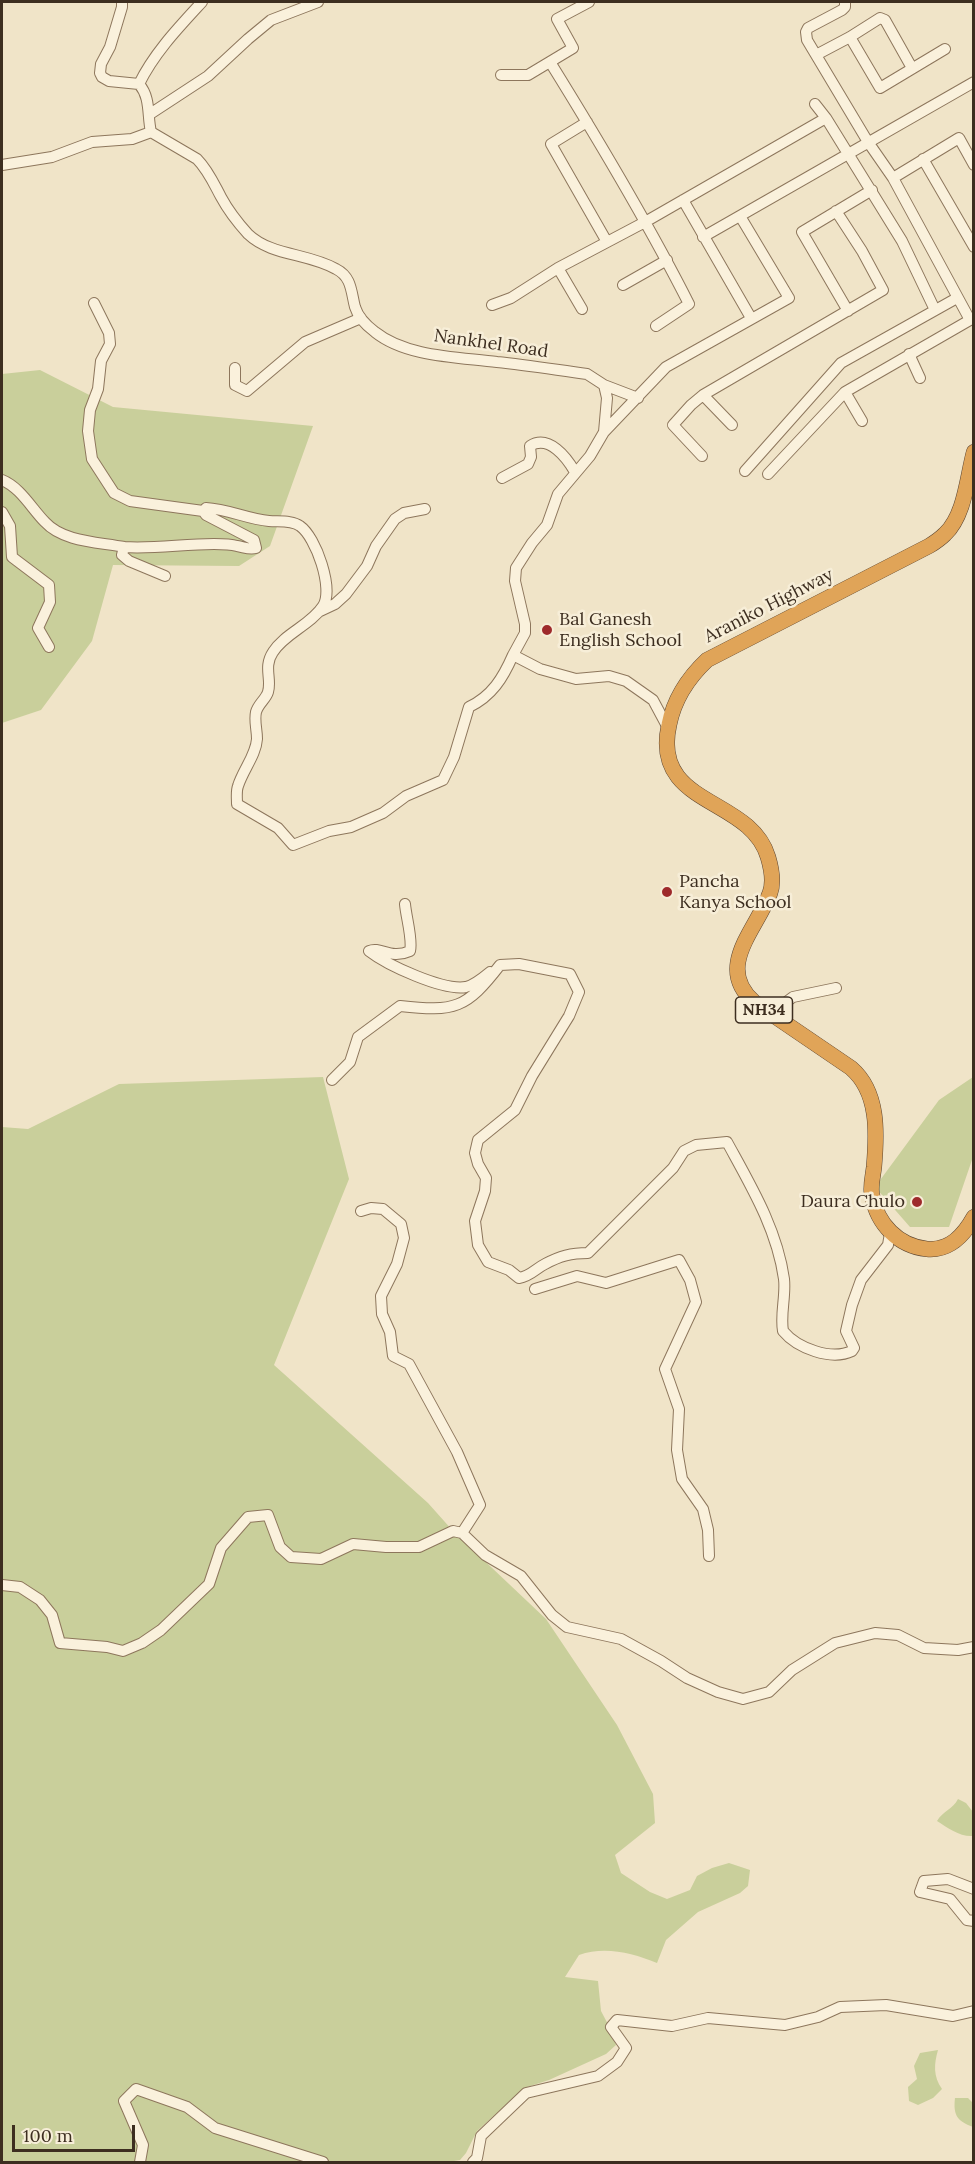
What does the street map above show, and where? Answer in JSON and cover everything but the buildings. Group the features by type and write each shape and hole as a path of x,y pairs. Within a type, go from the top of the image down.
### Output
{"highway":[{"name":"Araniko Highway","path":"890,1233 880,1218 872,1194 875,1112 867,1089 851,1068 753,1002 743,991 737,979 738,958 771,892 772,875 768,854 762,843 746,825 686,786 676,776 666,751 668,728 679,695 694,672 707,660 929,546 946,534 955,521 974,452"},
{"path":"890,1233 917,1247 932,1249 945,1247 957,1240 974,1217"}],"street":[{"path":"122,2 110,47 101,64 100,73 102,78 109,81 139,84 144,90 150,114 151,132"},
{"path":"139,84 148,66 187,16 202,2"},
{"path":"150,114 208,76 271,20 318,2"},
{"path":"501,75 528,75 573,48 557,20 577,4 589,2"},
{"path":"768,474 845,392 970,320 893,178 868,142 807,40 808,28 842,10 845,2"},
{"path":"816,55 880,18 885,21 912,68"},
{"path":"850,36 880,88 945,49"},
{"path":"550,62 667,260 688,304 656,326"},
{"path":"703,237 974,82"},
{"path":"815,104 872,190 902,241 935,310"},
{"path":"492,305 511,298 558,268 645,222 826,118"},
{"path":"587,122 551,144 607,242"},
{"path":"2,165 52,157 92,141 124,140 151,132 197,159 203,165 235,218 263,245 317,260 346,276 361,318 305,342 247,392 236,385 235,368"},
{"path":"893,178 959,138 974,165"},
{"path":"923,159 974,247"},
{"path":"848,311 802,232 872,190"},
{"path":"683,200 751,318"},
{"path":"702,456 673,425 691,405 703,395 883,290 862,251 836,211"},
{"path":"94,303 109,333 110,344 101,361 98,389 90,410 88,431 92,459 114,493 130,501 203,511 206,508 220,508 266,521 289,523 300,526 314,545 327,585 324,604 273,652 266,667 268,692 256,710 254,725 257,739 237,787 237,804 278,828 293,845 383,813 406,796 443,780 454,757 469,707 483,700 500,682 525,633 515,580 516,568 547,525 558,494 590,456 604,432 666,367 789,298 740,216"},
{"path":"623,285 667,260"},
{"path":"558,268 582,309"},
{"path":"745,471 841,363 957,298"},
{"name":"Nankhel Road","path":"361,318 374,332 391,342 432,355 587,374 604,385 638,398"},
{"path":"909,354 920,378"},
{"path":"604,385 607,398 604,432"},
{"path":"845,392 862,421"},
{"path":"703,395 732,425"},
{"path":"502,478 528,464 531,457 530,446 546,442 557,449 575,472"},
{"path":"2,480 19,494 45,523 62,535 124,547 156,548 183,544 213,544 256,549 254,540 206,515 203,511"},
{"path":"318,612 335,604 357,580 367,566 376,546 395,519 404,513 425,509"},
{"path":"2,512 9,526 5,532 12,557 49,585 50,602 38,628 49,646"},
{"path":"124,547 122,555 129,561 165,576"},
{"path":"513,655 540,669 576,679 609,676 626,681 653,700 668,728"},
{"path":"405,904 407,930 412,943 410,951 401,955 388,954 375,949 369,951 380,960 446,986 467,987 500,965 519,964 570,974 579,992 570,1016 514,1110 478,1140 475,1153 486,1178 485,1191 476,1221 478,1245 488,1262 508,1270 519,1278 528,1277 543,1264 569,1253 588,1253 673,1168 684,1151 696,1145 727,1142 756,1195 777,1243 784,1282 783,1330 795,1342 804,1346 830,1355 841,1355 854,1348 846,1331 852,1305 861,1280 888,1245 890,1233"},
{"path":"332,1080 351,1062 358,1036 380,1019 400,1006 434,1010 454,1008 468,1001 483,987 500,965"},
{"path":"770,1014 794,997 836,988"},
{"path":"361,1211 371,1208 383,1209 400,1224 404,1238 397,1264 381,1296 382,1314 390,1332 393,1356 409,1365 457,1452 480,1505 462,1533"},
{"path":"535,1289 577,1276 606,1283 680,1260 690,1280 696,1302 665,1369 679,1408 677,1450 682,1479 703,1509 708,1530 709,1556"},
{"path":"2,1585 20,1587 40,1600 52,1615 60,1643 107,1647 123,1651 142,1643 161,1630 209,1584 221,1548 248,1517 268,1515 280,1547 291,1557 321,1559 353,1544 419,1547 453,1531 462,1533 485,1555 520,1576 552,1615 567,1627 621,1639 687,1678 718,1692 743,1699 769,1692 792,1670 835,1643 875,1633 898,1635 924,1648 958,1650 974,1647"},
{"path":"974,1889 948,1880 936,1880 924,1881 920,1892 950,1899 967,1920 974,1921"},
{"path":"472,2163 477,2158 482,2136 526,2093 598,2076 616,2062 626,2048 611,2026 617,2020 672,2026 708,2018 785,2025 818,2017 840,2007 886,2005 953,2016 974,2011"},
{"path":"140,2163 143,2145 124,2101 136,2089 187,2107 215,2128 323,2163"}],"green space":[{"path":"40,370 113,407 313,426 270,546 239,566 113,565 92,641 41,710 2,723 2,374"},
{"path":"323,1077 349,1179 274,1365 428,1503 453,1531 546,1619 617,1725 653,1794 655,1823 615,1855 621,1873 650,1892 667,1899 690,1890 697,1876 729,1863 750,1870 748,1886 740,1893 698,1912 666,1940 657,1963 638,1956 609,1951 579,1955 565,1977 598,1981 601,2011 616,2045 606,2054 549,2080 524,2088 477,2131 460,2160 448,2162 2,2162 2,1127 28,1129 119,1084"},
{"path":"973,1077 973,1157 949,1227 910,1227 875,1187 939,1100"},
{"path":"958,1799 966,1803 973,1812 973,1836 959,1834 937,1821"},
{"path":"938,2050 935,2070 942,2089 933,2098 918,2105 909,2101 908,2087 917,2079 914,2066 920,2053"},
{"path":"955,2098 968,2098 973,2103 973,2127 957,2117"}],"place":[{"name":"Bal Ganesh English School","path":"547,630"},
{"name":"Pancha Kanya School","path":"667,892"},
{"name":"Daura Chulo","path":"917,1202"}]}
